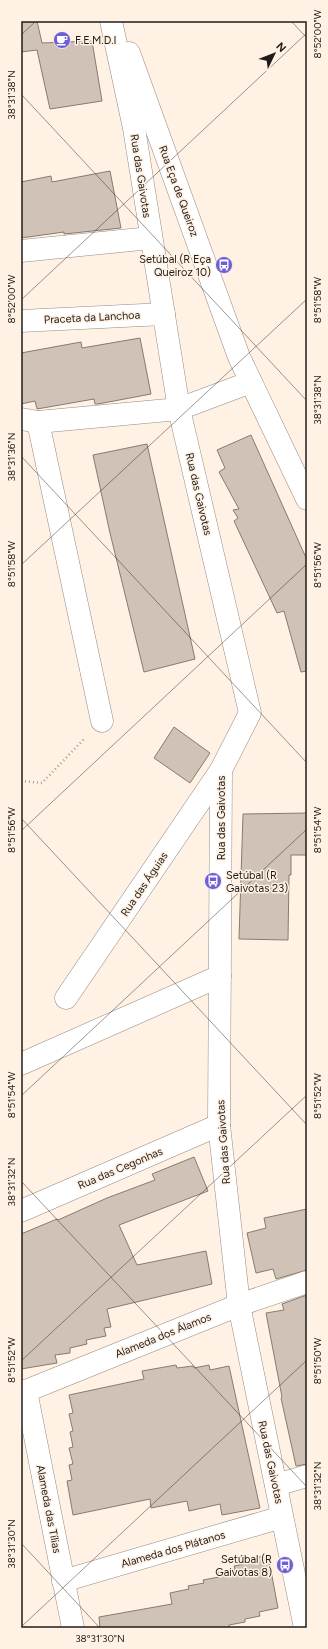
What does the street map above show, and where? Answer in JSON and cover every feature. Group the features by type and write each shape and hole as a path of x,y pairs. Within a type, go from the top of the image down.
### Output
{"street":[{"name":"Rua das Gaivotas","path":"111,21 134,128 179,409 250,713 221,770 219,1125 239,1305 305,1628"},
{"name":"Rua Eça de Queiroz","path":"118,21 239,357 307,500"},
{"path":"21,251 152,238"},
{"name":"Praceta da Lanchoa","path":"21,321 164,314"},
{"path":"102,721 30,421 179,409 251,382"},
{"name":"Rua das Águias","path":"66,998 221,770"},
{"path":"21,1064 220,976"},
{"name":"Rua das Cegonhas","path":"21,1211 219,1125"},
{"name":"Alameda dos Álamos","path":"23,1392 239,1305 307,1282"},
{"name":"Alameda das Tílias","path":"23,1392 63,1581 68,1627"},
{"path":"276,1485 307,1476"},
{"name":"Alameda dos Plátanos","path":"63,1581 282,1517"}],"path":[{"path":"21,781 42,783 102,721"}],"building":[{"path":"21,21 37,21 42,43 92,41 102,101 50,109 37,50 21,52"},
{"path":"110,171 121,228 64,234 64,232 21,238 21,182 51,176 52,182"},
{"path":"140,338 151,394 98,404 95,404 94,399 37,409 35,401 21,404 21,353 81,342 82,348"},
{"path":"251,435 307,560 307,671 301,672 284,611 277,613 234,521 238,518 233,510 239,509 219,472 225,468 217,450"},
{"path":"147,444 195,659 144,672 110,533 93,455"},
{"path":"174,727 210,753 190,783 154,758"},
{"path":"307,813 307,855 291,855 291,875 289,875 288,940 239,939 243,814"},
{"path":"194,1157 208,1191 119,1225 137,1265 206,1251 212,1284 107,1309 111,1327 104,1328 106,1336 86,1340 87,1344 70,1348 70,1353 55,1355 57,1363 21,1369 21,1234 57,1219 58,1220 107,1198 155,1180 152,1174"},
{"path":"307,1209 307,1270 276,1279 273,1269 256,1273 247,1233 266,1228 264,1218"},
{"path":"307,1295 307,1464 296,1466 281,1398 266,1313 284,1310 282,1304"},
{"path":"176,1365 177,1368 193,1366 194,1368 209,1365 210,1370 229,1366 260,1508 222,1515 220,1504 189,1511 187,1501 151,1508 150,1499 73,1515 67,1481 72,1480 69,1465 73,1464 69,1448 73,1447 70,1432 73,1431 69,1414 73,1413 69,1395 144,1379 142,1371"},
{"path":"268,1555 278,1608 259,1612 260,1616 245,1619 245,1622 229,1625 229,1628 100,1628 99,1617 172,1604 170,1593 189,1589 188,1586 204,1583 203,1580 219,1577 218,1572 235,1569 234,1566 249,1563 249,1559"}],"place":[{"name":"F.E.M.D.I","path":"62,40"},
{"name":"Setúbal (R Eça Queiroz 10)","path":"224,265"},
{"name":"Setúbal (R Gaivotas 23)","path":"213,881"},
{"name":"Setúbal (R Gaivotas 8)","path":"285,1565"}]}
